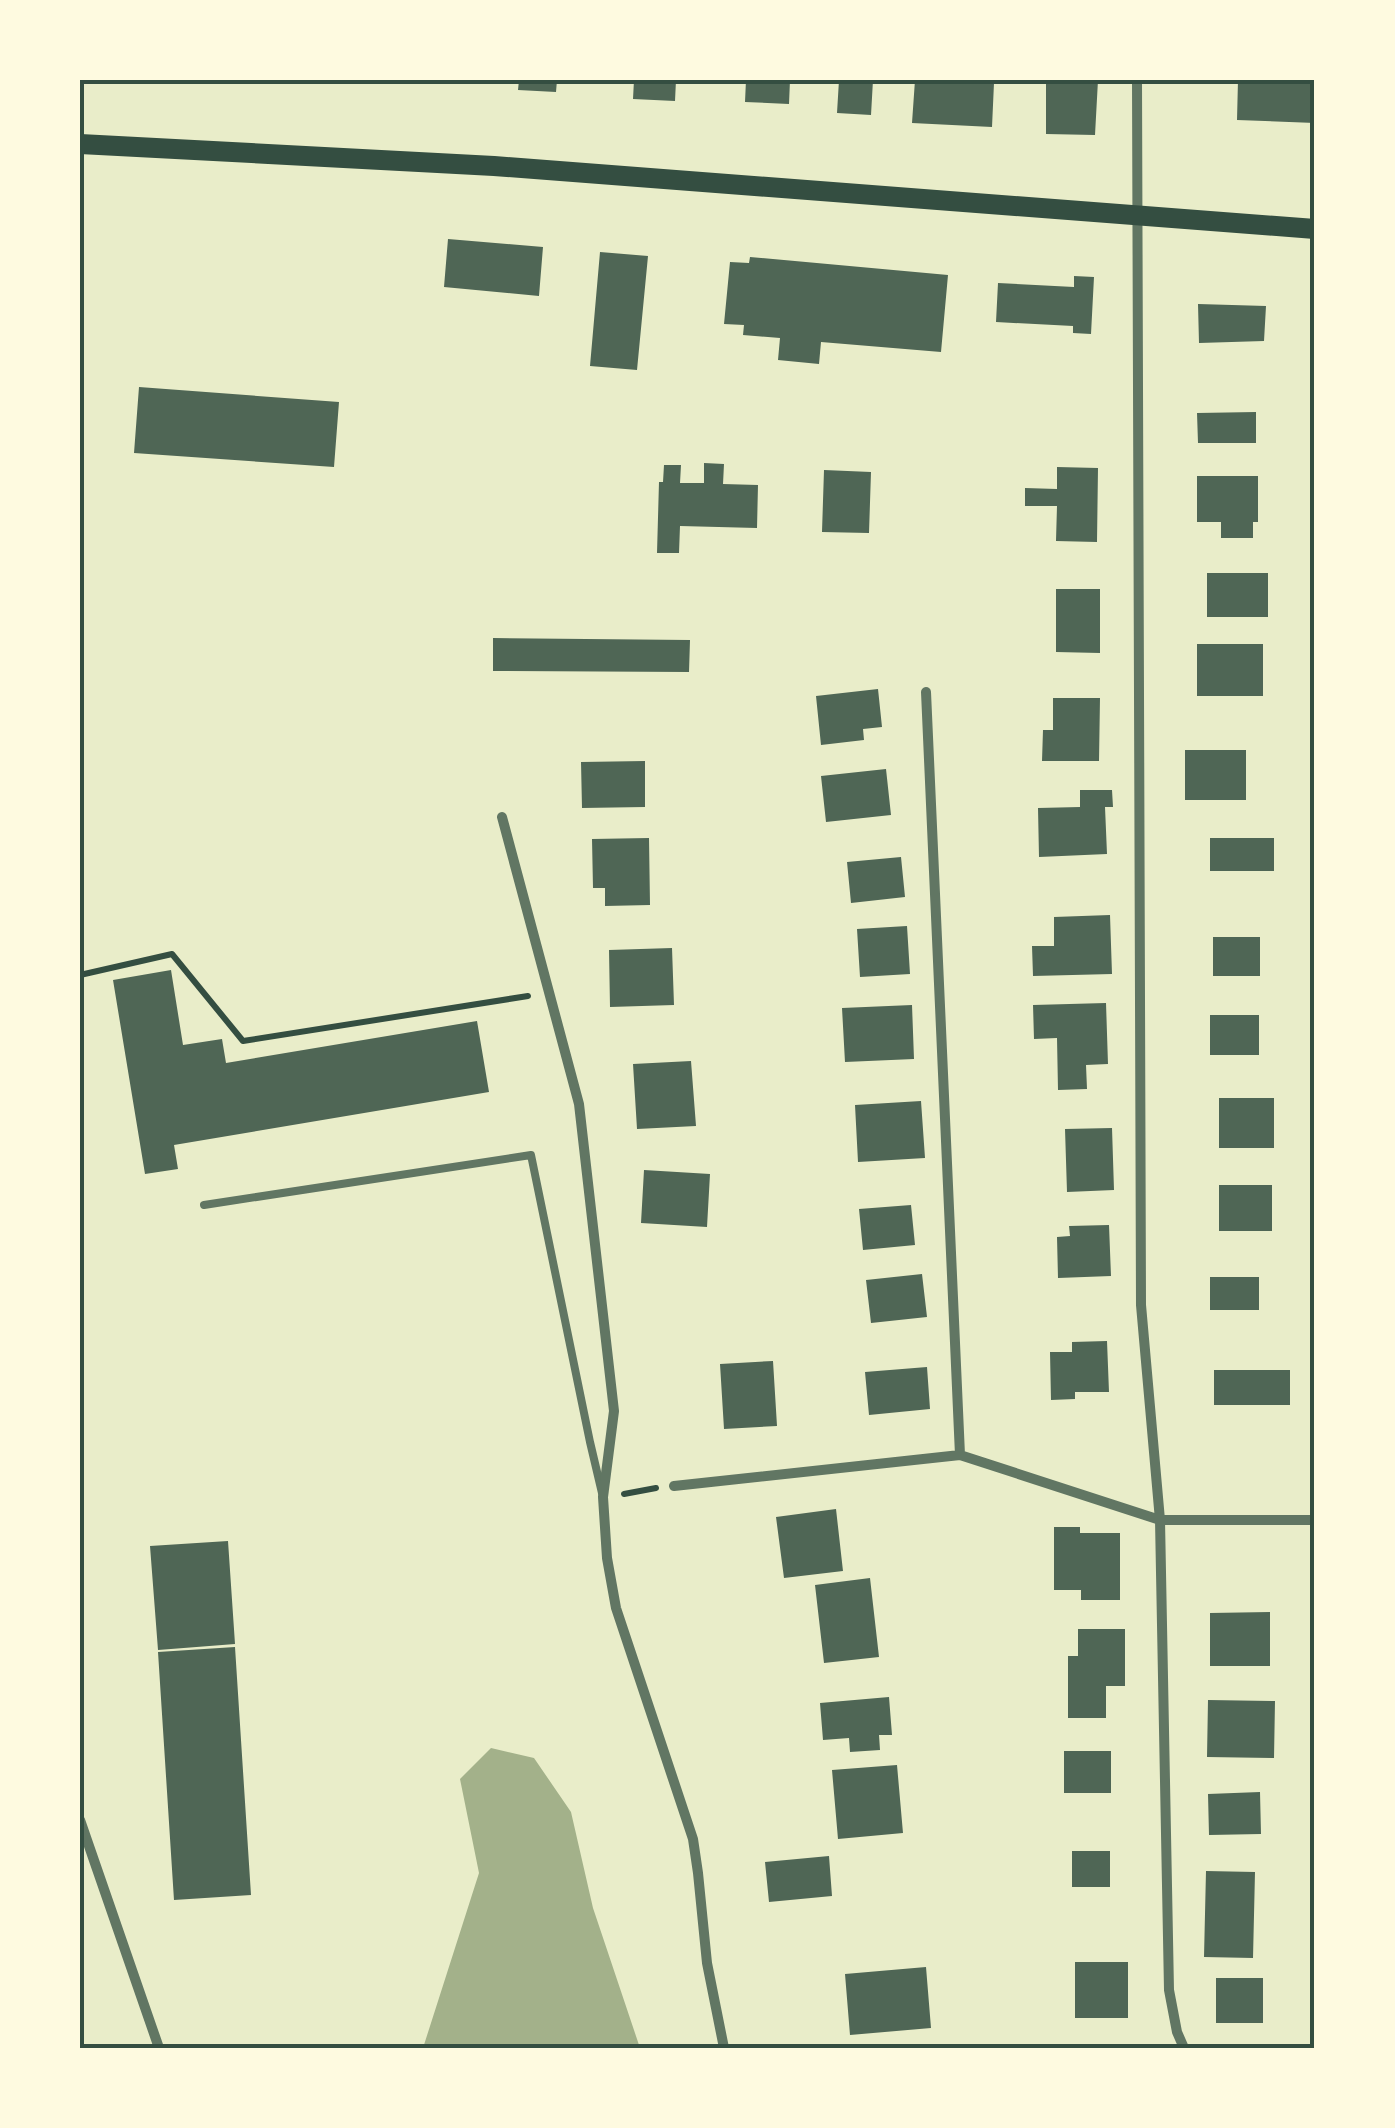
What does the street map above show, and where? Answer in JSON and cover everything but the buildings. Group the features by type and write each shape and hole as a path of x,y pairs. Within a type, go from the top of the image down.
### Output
{"main road":[{"path":"80,144 494,166 1315,228"}],"street":[{"path":"1137,80 1140,1306 1160,1520 1169,1990 1184,2048"},
{"path":"926,692 960,1455"},
{"path":"502,816 579,1104 614,1411 603,1497 607,1558 616,1608 692,1839 707,1963 724,2048"},
{"path":"674,1486 960,1455 1160,1520 1315,1520"},
{"path":"80,1820 159,2048"}],"lane":[{"path":"204,1205 532,1155 603,1497"}],"path":[{"path":"80,975 172,954 244,1041 549,993"},
{"path":"603,1497 674,1486"}],"shaded area":[{"path":"491,1748 534,1758 571,1812 593,1908 640,2048 423,2048 479,1873 460,1779"}]}
